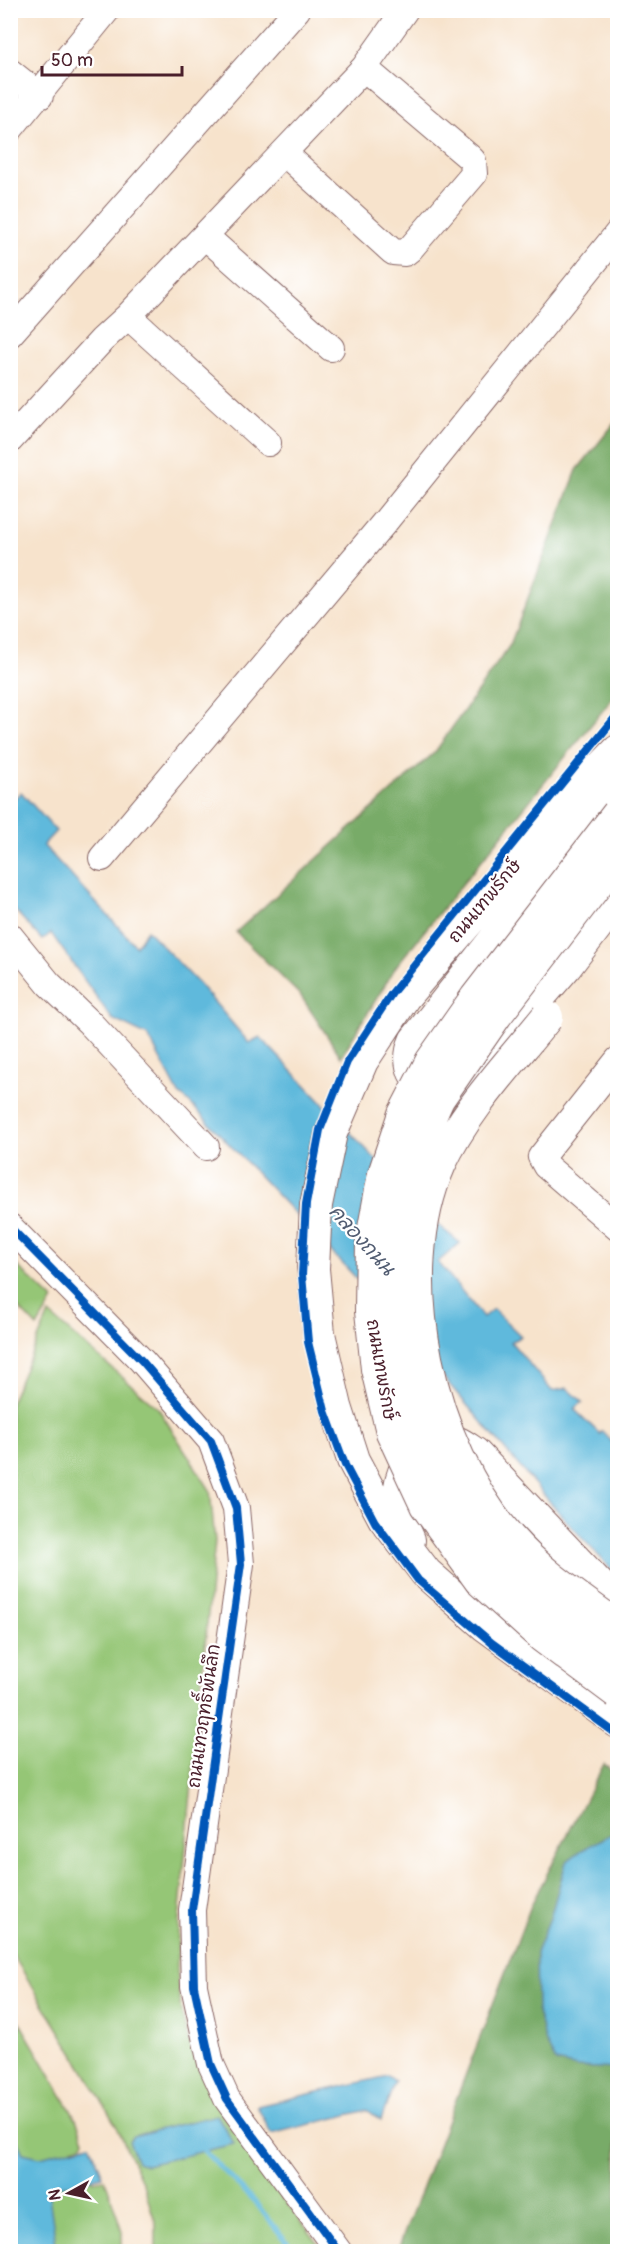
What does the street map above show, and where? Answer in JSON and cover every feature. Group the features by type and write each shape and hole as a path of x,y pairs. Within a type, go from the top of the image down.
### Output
{"main road":[{"name":"ถนนเทพรักษ์","path":"618,753 545,827 506,877 404,997 362,1061 331,1133 316,1205 313,1269 319,1334 336,1407 353,1460 384,1518 426,1573 485,1625 618,1722"},
{"path":"457,986 483,932 618,753"},
{"path":"618,783 415,1041 410,1059 411,1067 419,1080 432,1089 443,1091 453,1089 467,1080 566,966 618,898"},
{"name":"ถนนเทพรักษ์","path":"618,814 476,998 431,1062 404,1114 384,1174 374,1228 371,1311 377,1369 392,1432 426,1505 480,1580 543,1637 618,1693"},
{"name":"ถนนเทพรักษ์","path":"618,856 496,1015 438,1099 412,1156 400,1209 395,1255 395,1309 405,1374 425,1441 448,1492 501,1565 561,1620 618,1662"},
{"path":"467,1080 618,882"},
{"path":"614,1618 542,1570 510,1539 477,1493 453,1444 431,1383 420,1322 417,1278 419,1240 428,1199 440,1163 467,1117 618,930"},
{"path":"426,1573 406,1533 400,1510 399,1485 412,1457 422,1449 439,1442 456,1442 481,1459 614,1618"}],"street":[{"path":"10,129 107,10"},
{"path":"10,334 297,10"},
{"path":"10,440 102,339 128,316 364,68 405,10"},
{"path":"284,153 393,252 405,253 410,249 474,174 475,168 469,157 364,68"},
{"path":"10,72 39,96"},
{"path":"102,858 384,524 618,233"},
{"path":"205,236 331,348"},
{"path":"128,316 268,443"},
{"path":"10,936 50,984 89,1022 206,1147"},
{"path":"614,1216 546,1166 541,1156 618,1060"},
{"name":"ถนนเทวฤทธิ์พันลึก","path":"10,1227 142,1361 211,1442 236,1508 241,1564 192,1910 194,1986 211,2064 234,2111 339,2252"}],"green space":[{"path":"617,420 617,693 397,965 341,1057 301,996 236,932 435,752 510,645 577,470"},
{"path":"10,1259 53,1300 37,1327 11,1300"},
{"path":"49,1314 158,1408 210,1490 215,1541 179,1919 177,1969 180,2007 192,2051 222,2113 261,2170 324,2251 156,2251 156,2224 143,2184 117,2127 11,1952 10,1403"},
{"path":"604,1764 618,1777 617,2251 397,2252 532,1903"},
{"path":"10,2006 76,2119 84,2140 82,2144 73,2147 93,2181 105,2179 122,2231 122,2251 11,2251"}],"water":[{"name":"คลองถนน","path":"21,792 56,831 43,845 136,946 147,930 199,984 249,1043 260,1037 438,1225 460,1243 438,1262 483,1317 493,1309 521,1336 511,1342 552,1391 567,1388 583,1402 574,1409 600,1434 602,1431 617,1447 617,1576 561,1515 378,1301 179,1094 148,1036 112,1019 51,933 42,940 11,906 11,802"},
{"path":"617,1831 617,2069 577,2067 556,2062 546,2043 537,2011 536,1953 550,1918 566,1862 582,1850"},
{"path":"388,2076 395,2081 381,2120 367,2110 271,2134 257,2106"},
{"path":"217,2115 234,2144 146,2165 137,2162 129,2141 133,2136"},
{"path":"10,2127 23,2153 40,2157 90,2144 103,2176 56,2187 49,2196 57,2251 11,2251"}],"waterway":[{"path":"204,2151 254,2201 295,2252"}],"cycle path":[{"path":"618,714 392,993 347,1062 320,1130 306,1204 302,1275 308,1342 325,1411 345,1465 375,1522 418,1580 492,1643 618,1735"},
{"path":"10,1227 142,1361 211,1441 236,1508 241,1564 192,1910 194,1986 211,2064 227,2099 339,2252"}]}
